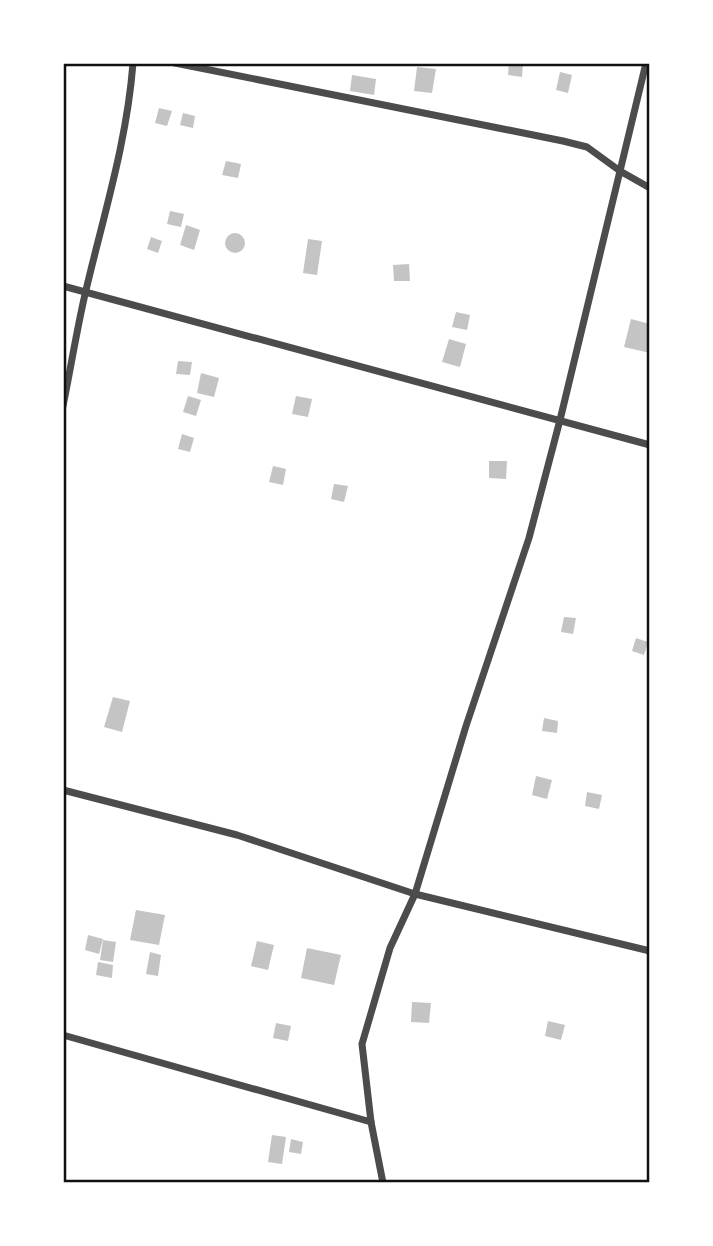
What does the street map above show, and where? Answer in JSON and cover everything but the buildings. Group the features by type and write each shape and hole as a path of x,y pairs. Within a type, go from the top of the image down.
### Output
{"street":[{"path":"63,406 85,292 121,151 133,63"},
{"path":"174,63 587,147 620,171 650,188"},
{"path":"383,1183 371,1122 362,1044 390,948 415,894 466,726 529,538 646,63"},
{"path":"63,286 650,445"},
{"path":"63,790 237,835 415,894 650,951"},
{"path":"63,1035 371,1122"}]}
